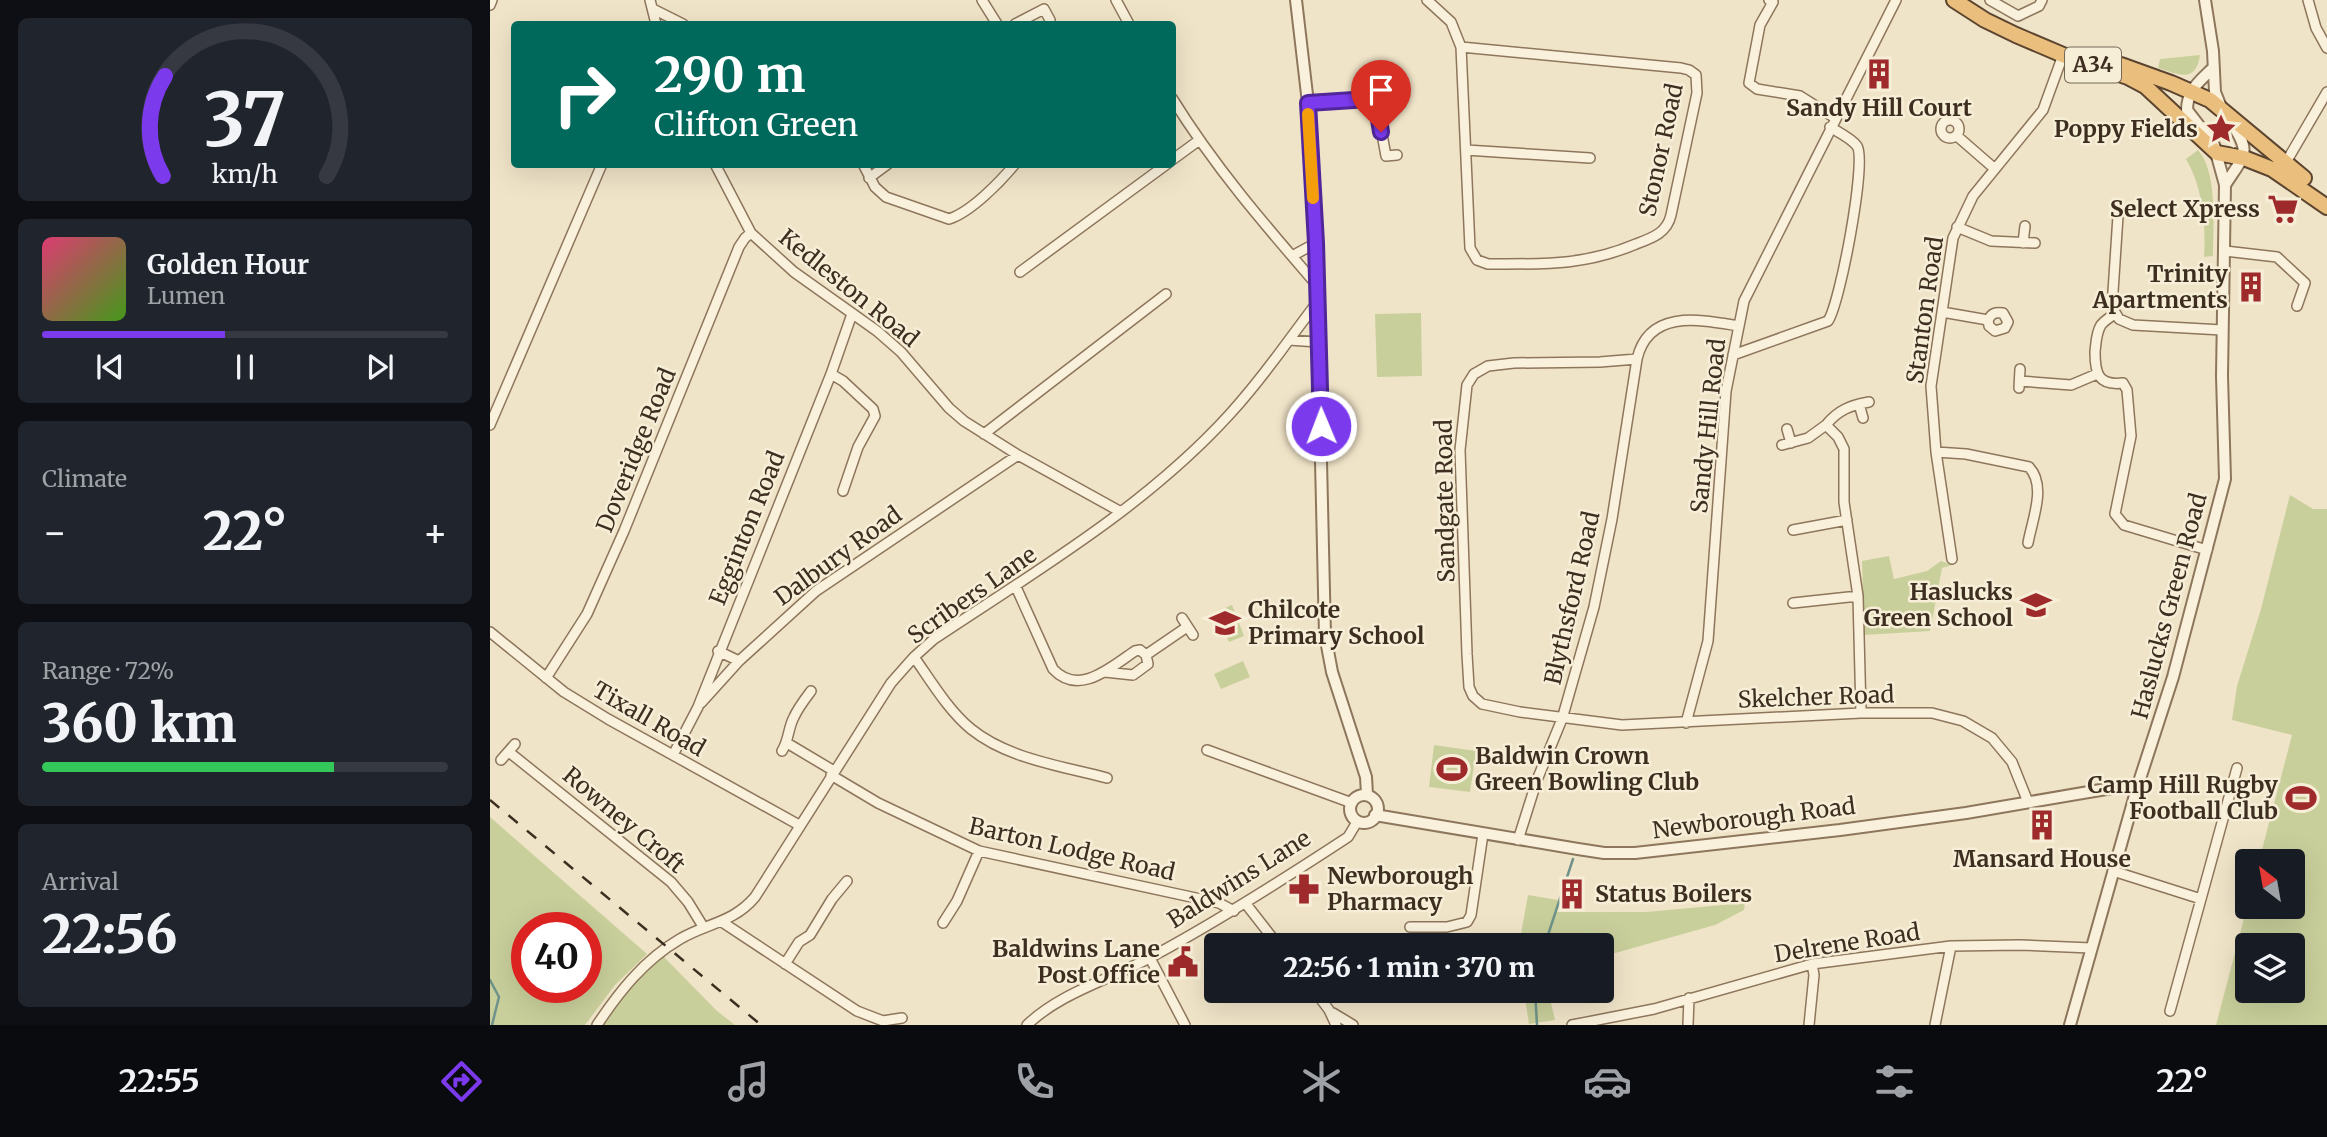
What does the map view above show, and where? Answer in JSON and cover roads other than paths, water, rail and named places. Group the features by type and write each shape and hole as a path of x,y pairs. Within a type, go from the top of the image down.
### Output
{"highway":[{"name":"A34","path":"1954,0 1985,20 2063,55 2129,77 2145,86 2217,153 2282,168 2327,196"},
{"name":"A34","path":"1969,0 2210,100 2327,207"}],"street":[{"path":"490,5 492,0"},
{"path":"982,0 995,21"},
{"path":"1116,0 1127,21"},
{"path":"1296,0 1308,103 1316,243 1325,635 1332,672 1366,777 1367,794 1377,804 1375,816 1369,823 1357,822 1351,813 1352,803 1359,795 1367,794"},
{"name":"Stonor Road","path":"1427,0 1440,4 1461,47 1461,97 1470,248 1477,260 1488,264 1582,262 1611,255 1655,237 1669,223 1698,93 1696,75 1681,68 1461,47"},
{"path":"1733,355 1828,321 1842,281 1856,195 1860,155 1857,146 1833,122 1800,96 1757,89 1749,83 1760,25 1773,2 1769,0"},
{"name":"Sandy Hill Road","path":"1686,723 1708,641 1726,391 1738,326 1748,291 1896,0"},
{"path":"1990,0 2018,22 2039,6 2042,0"},
{"path":"2205,0 2215,92 2223,111 2244,142 2242,159 2225,185"},
{"path":"2308,0 2316,28 2327,48"},
{"path":"652,4 678,21"},
{"path":"1021,21 1044,9 1050,20"},
{"name":"Stanton Road","path":"1952,559 1936,453 1931,386 1953,238 1973,196 2043,110 2063,55"},
{"path":"2190,91 2213,68"},
{"name":"Haslucks Green Road","path":"2070,1025 2137,789 2173,677 2225,479 2222,330 2225,185 2214,145 2187,110 2190,91"},
{"path":"2282,168 2327,93"},
{"path":"1308,103 1369,99 1377,107 1386,156 1397,155"},
{"path":"1176,104 1199,141 1240,195 1316,284"},
{"path":"1957,135 1995,169"},
{"path":"1176,157 1199,141"},
{"path":"1466,150 1590,158"},
{"path":"490,425 600,168"},
{"name":"Kedleston Road","path":"718,168 751,233 794,272 877,331 901,352 949,408 1017,455 1121,512"},
{"path":"865,168 869,178 886,197 948,219 959,215 1014,171"},
{"path":"869,178 883,168"},
{"path":"1020,272 1162,168"},
{"path":"2118,216 2112,307 2119,319 2133,325 2222,330"},
{"path":"2023,243 2025,226"},
{"path":"1957,227 1991,241 2035,243"},
{"name":"Doveridge Road","path":"546,678 587,614 624,531 739,247 751,233"},
{"path":"1292,256 1316,243"},
{"path":"2225,251 2277,257 2305,283 2298,306"},
{"path":"984,434 1166,294"},
{"name":"Scribers Lane","path":"597,1025 622,988 644,967 681,939 745,909 891,683 914,657 934,639 1073,549 1121,512 1228,416 1318,301"},
{"path":"1942,312 1989,320"},
{"name":"Egginton Road","path":"673,755 698,707 718,651 831,374 852,314"},
{"path":"2115,314 2100,326 2096,337 2095,369 2097,374 2109,382 2123,383 2127,390 2132,436 2115,514 2124,525 2207,550"},
{"path":"1637,359 1650,335 1671,322 1694,319 1738,326"},
{"path":"1289,340 1318,342"},
{"name":"Sandgate Road","path":"1562,719 1482,704 1471,693 1467,654 1460,450 1467,385 1474,374 1488,366 1637,359"},
{"name":"Blythsford Road","path":"1518,840 1537,780 1562,719 1594,607 1612,519 1637,359"},
{"path":"2020,369 2019,385 2071,385 2097,374"},
{"path":"831,374 852,389 873,410 875,416 858,447 843,491"},
{"path":"1787,429 1786,444 1808,438 1826,425 1835,414 1864,403 1863,418"},
{"path":"1826,425 1838,437 1844,449 1847,520 1858,596 1861,713"},
{"path":"1936,453 1966,454 2029,467 2035,474 2038,489 2028,543"},
{"name":"Dalbury Road","path":"698,707 739,661 816,591 1017,455"},
{"path":"1793,530 1847,520"},
{"path":"1016,587 1056,672 1069,679 1083,681 1105,672 1140,650 1146,655 1148,664 1133,675 1105,672"},
{"path":"1793,603 1858,596"},
{"path":"1146,655 1187,627"},
{"name":"Tixall Road","path":"490,632 546,678 608,719 799,825"},
{"path":"718,651 739,661"},
{"path":"914,657 955,713 970,728 997,747 1107,778"},
{"name":"Barton Lodge Road","path":"811,691 795,715 785,747 833,773 878,803 979,851 1219,903 1234,911"},
{"name":"Skelcher Road","path":"1562,719 1622,725 1861,713 1932,713 1963,721 2002,747 2020,779 2028,802"},
{"name":"Rowney Croft","path":"501,760 512,748 671,882 688,902 704,928"},
{"path":"1208,750 1352,803"},
{"path":"2169,1011 2237,768"},
{"name":"Newborough Road","path":"1375,816 1604,853 1658,851 1840,830 2118,787 2137,789"},
{"name":"Baldwins Lane","path":"1027,1025 1069,997 1150,958 1246,904 1348,837 1357,822"},
{"path":"1410,927 1447,927 1467,922 1471,915 1483,834"},
{"path":"943,923 957,901 979,851"},
{"path":"2113,871 2201,899"},
{"path":"785,964 799,942 810,935 832,899 847,881"},
{"path":"1246,904 1269,933"},
{"path":"722,922 857,1011 883,1021 902,1018"},
{"path":"1935,1025 1951,946"},
{"name":"Delrene Road","path":"1573,1025 1628,1016 1812,964 1951,946 2091,948"},
{"path":"1150,958 1185,1025"},
{"path":"1809,1025 1814,975 1812,964"},
{"path":"1688,1025 1689,998"},
{"path":"1324,1003 1336,1025"},
{"path":"1329,1010 1353,1025"}],"waterway":[{"path":"1549,933 1573,859"},
{"path":"490,980 499,997 492,1025"},
{"path":"1536,1003 1537,1025"}],"railway":[{"path":"490,800 761,1025"}],"place":[{"name":"Sandy Hill Court","path":"1879,74"},
{"name":"Poppy Fields","path":"2221,129"},
{"name":"Select Xpress","path":"2283,209"},
{"name":"Trinity Apartments","path":"2251,287"},
{"name":"Haslucks Green School","path":"2036,605"},
{"name":"Chilcote Primary School","path":"1225,623"},
{"name":"Baldwin Crown Green Bowling Club","path":"1452,769"},
{"name":"Camp Hill Rugby Football Club","path":"2301,798"},
{"name":"Mansard House","path":"2042,825"},
{"name":"Newborough Pharmacy","path":"1304,889"},
{"name":"Status Boilers","path":"1572,894"},
{"name":"Baldwins Lane Post Office","path":"1183,962"}]}
